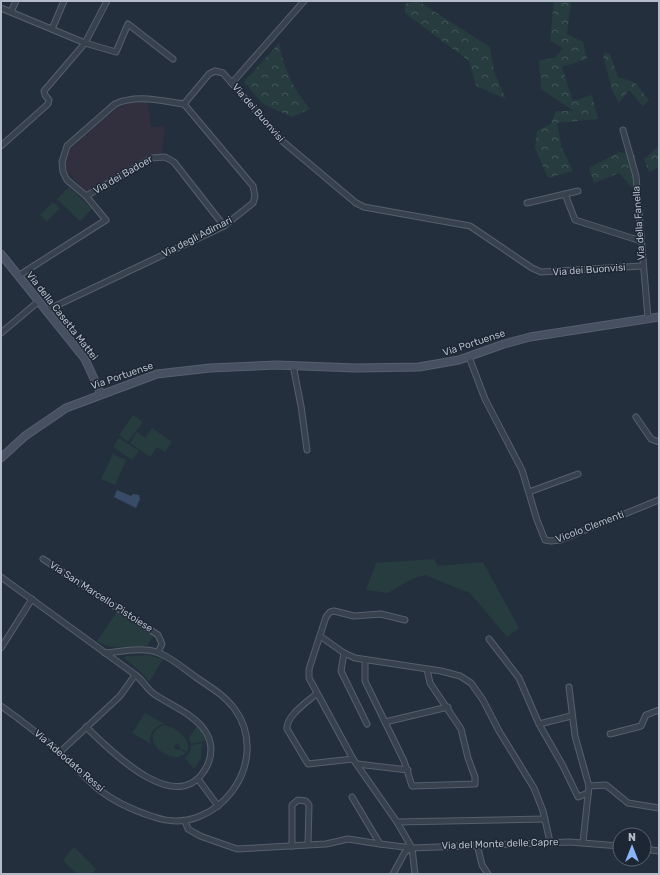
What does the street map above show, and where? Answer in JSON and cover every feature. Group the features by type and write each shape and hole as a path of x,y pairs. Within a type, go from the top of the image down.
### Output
{"main road":[{"name":"Via della Casetta Mattei","path":"1,254 87,362 101,394"},
{"name":"Via Portuense","path":"1,458 16,443 50,418 71,406 162,373 221,367 292,365 348,368 406,368 438,365 469,357 504,344 530,337 659,317"}],"street":[{"path":"11,12 16,1"},
{"path":"52,29 64,1"},
{"path":"1,146 48,104 49,100 44,95 44,91 85,43 107,1"},
{"path":"232,83 304,1"},
{"path":"1,8 85,43 116,52 128,24 173,59"},
{"name":"Via dei Buonvisi","path":"184,104 211,73 220,72 232,83 281,140 356,203 364,207 470,226 540,272 642,266"},
{"path":"18,276 106,221 106,218 86,196 67,180 63,172 62,158 65,150 71,143 115,104 125,100 146,98 184,104"},
{"name":"Via degli Adimari","path":"47,310 224,226 252,205 255,198 255,190 251,183 184,104"},
{"name":"Via della Fanella","path":"623,130 636,176 642,266 648,318"},
{"name":"Via dei Badoer","path":"86,196 152,158 165,157 174,162 224,226"},
{"path":"527,203 578,191"},
{"path":"565,194 574,220 641,241"},
{"path":"1,333 39,301"},
{"name":"Vicolo Clementi","path":"469,357 485,399 522,470 544,538 551,542 560,540 659,500"},
{"path":"292,365 301,406 307,450"},
{"path":"636,417 651,439 659,442"},
{"path":"529,492 578,474"},
{"name":"Via San Marcello Pistoiese","path":"44,559 158,634 162,644 158,652"},
{"path":"1,577 135,675 153,693 194,719 206,732 210,742 211,756 205,770 198,779 177,786 168,786 124,762 86,727"},
{"path":"1,648 32,599"},
{"path":"405,620 381,614 354,616 331,611 326,615 308,671 309,678 316,694 353,759 397,822 412,848 415,874"},
{"path":"320,636 344,653 365,660 427,669 460,676 474,687 534,788 545,819 550,842"},
{"path":"489,639 519,678 539,724 563,766 578,797 588,793"},
{"path":"105,653 144,650 158,652"},
{"name":"Via Adeodato Ressi","path":"1,706 59,753 99,789 129,807 162,820 185,821 201,816 218,806 231,793 239,781 244,768 247,748 242,723 235,709 226,698 158,652"},
{"path":"344,653 341,671 367,724"},
{"path":"365,660 365,681 408,770 414,786 450,786 476,783 461,729 430,683 427,669"},
{"path":"59,753 120,696 135,675"},
{"path":"568,687 575,736 589,786 583,842"},
{"path":"316,694 291,718 287,729 308,764 353,759"},
{"path":"385,722 448,708"},
{"path":"610,734 640,726 646,715 659,710"},
{"path":"539,724 571,716"},
{"path":"357,764 408,770"},
{"path":"198,779 218,806"},
{"path":"589,786 606,785 628,803 659,808"},
{"path":"352,797 380,844"},
{"path":"292,846 292,805 298,800 305,800 309,805 308,844"},
{"path":"397,822 545,819"},
{"name":"Via del Monte delle Capre","path":"185,821 186,827 200,836 232,848 247,849 308,844 328,844 348,839 412,848 550,842 583,842 612,845"},
{"path":"477,844 482,865 488,874"},
{"path":"393,874 405,852 412,848"}],"shaded area":[{"path":"135,101 147,102 151,127 165,126 162,154 149,156 86,193 67,171 65,159 68,151 117,108"}],"green space":[{"path":"418,1 490,47 494,72 506,99 476,86 469,61 405,13 405,4"},
{"path":"554,1 571,1 567,34 583,42 587,59 562,67 573,101 592,95 598,119 557,123 562,148 573,171 548,178 535,148 537,131 551,124 556,111 574,111 541,89 539,61 556,57 563,48 550,41"},
{"path":"279,43 286,70 294,86 310,109 292,117 263,104 244,82"},
{"path":"605,53 610,54 618,77 634,82 649,100 643,106 629,90 619,103 612,90 603,55"},
{"path":"659,146 659,167 649,172 644,159"},
{"path":"619,152 635,155 637,193 619,173 594,183 589,168"},
{"path":"69,187 92,209 80,221 57,199"},
{"path":"53,202 60,208 47,222 40,215"},
{"path":"133,415 143,422 128,442 119,435"},
{"path":"152,428 172,442 165,452 157,447 150,457 130,443 137,432 145,438"},
{"path":"119,438 139,451 132,460 113,447"},
{"path":"113,454 126,460 115,485 101,479"},
{"path":"434,559 438,566 483,562 519,628 507,637 470,593 425,575 412,579 388,593 366,590 376,563"},
{"path":"117,612 153,636 147,646 115,647 97,641"},
{"path":"148,655 163,659 149,682 142,673 124,658 126,656"},
{"path":"145,713 165,724 155,728 151,734 151,744 132,733"},
{"path":"164,725 178,731 185,738 188,747 187,752 180,748 178,743 174,746 176,750 180,749 186,753 180,757 172,757 165,754 158,749 154,743 153,737 156,730"},
{"path":"197,726 205,741 191,744 189,738"},
{"path":"202,743 201,759 194,769 185,758 190,752 191,745"},
{"path":"74,847 96,869 92,874 77,874 63,860"}],"water":[{"path":"117,490 131,496 133,494 139,495 140,499 136,508 114,497"}]}
